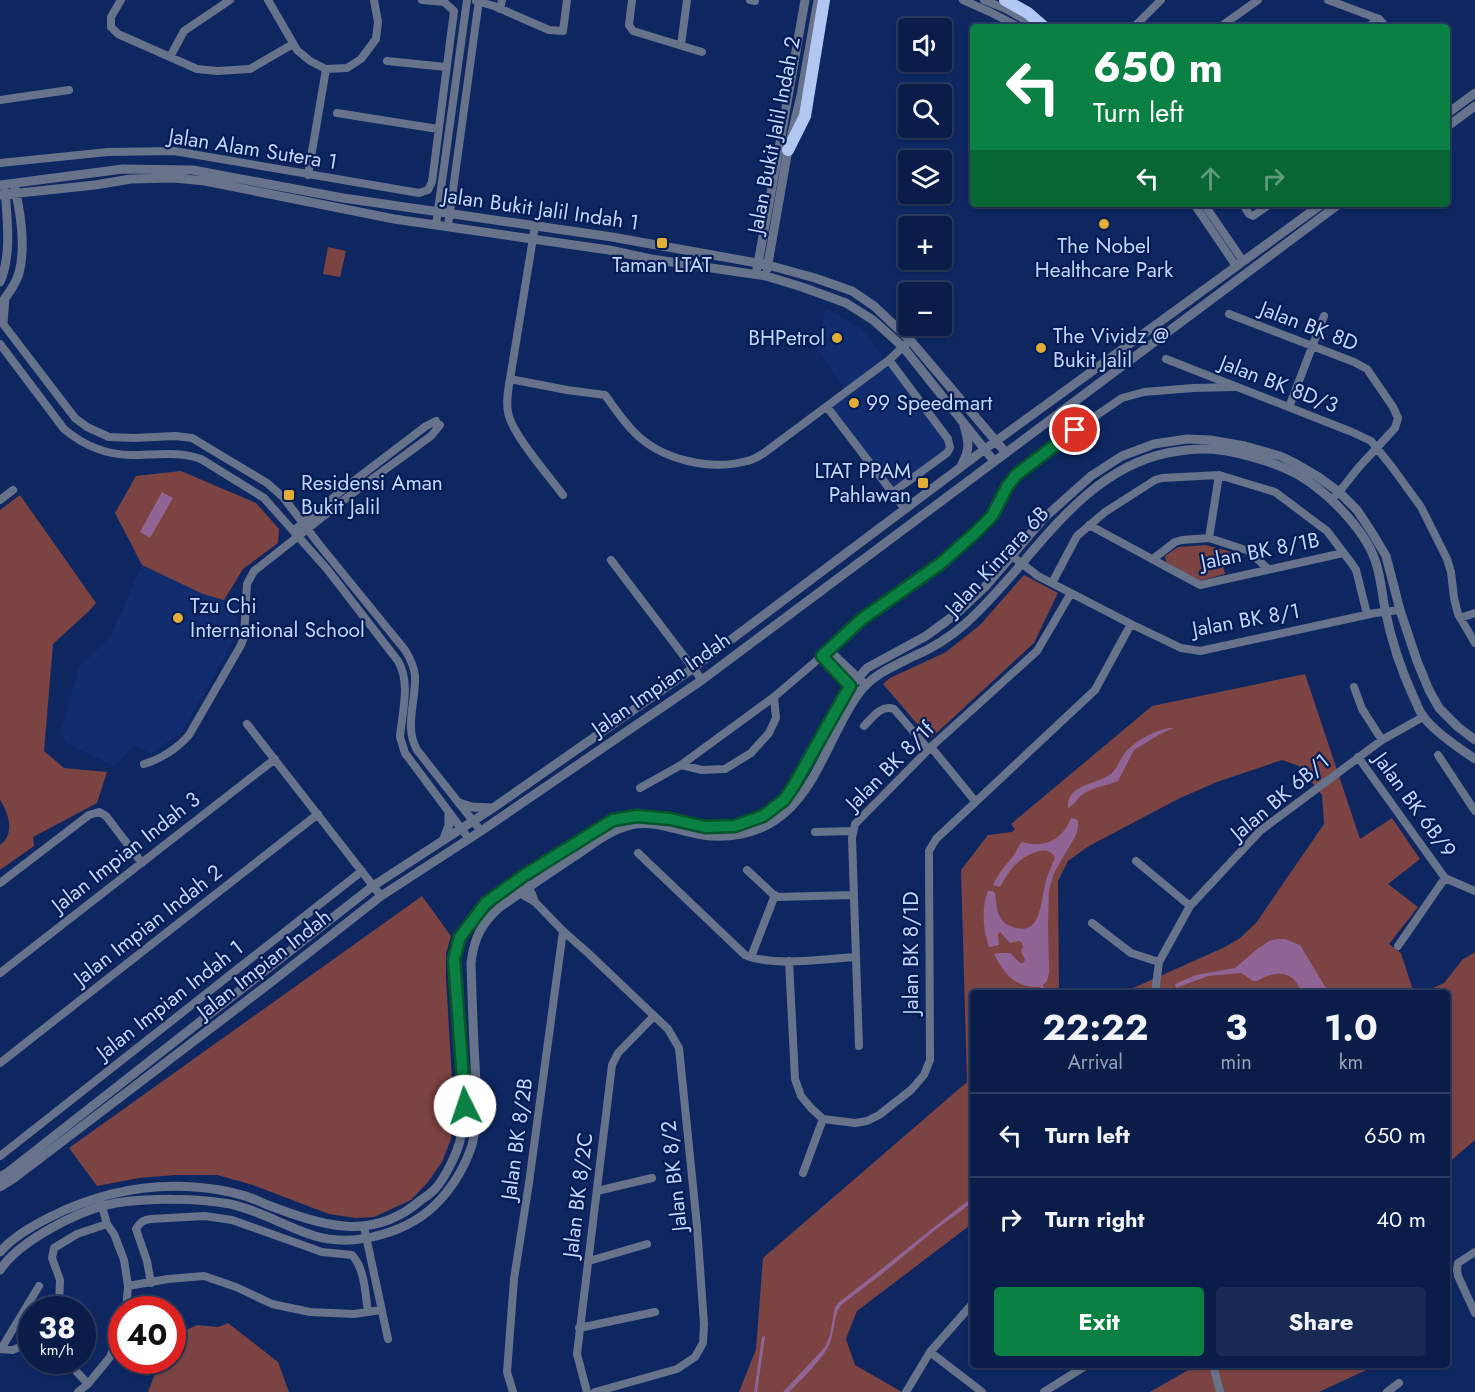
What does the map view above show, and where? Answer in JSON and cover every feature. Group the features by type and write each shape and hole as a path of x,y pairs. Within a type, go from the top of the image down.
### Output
{"highway":[{"path":"789,150 805,116 824,0"},
{"path":"1005,0 1028,13 1041,24"}],"street":[{"path":"121,0 111,17 111,27 118,34 197,69 217,71 250,69 293,44"},
{"path":"170,57 184,32 230,0"},
{"path":"268,0 297,50 310,61 326,69 347,68 361,59 376,39 378,22 374,0"},
{"path":"337,113 438,129 454,11 444,2 422,0"},
{"path":"436,225 467,0"},
{"path":"500,9 502,0"},
{"path":"448,226 477,1 549,30 563,32 567,0"},
{"path":"632,0 629,25 633,31 702,51"},
{"path":"681,45 687,0"},
{"name":"Jalan Bukit Jalil Indah 2","path":"766,276 763,264 805,0"},
{"name":"Jalan Bukit Jalil Indah 2","path":"756,274 763,264 789,150 818,0"},
{"path":"963,0 1013,24"},
{"path":"984,0 1034,24"},
{"path":"1137,24 1161,0"},
{"path":"1224,24 1258,0"},
{"path":"1328,0 1379,19 1383,24"},
{"path":"1372,24 1379,19"},
{"path":"387,62 447,68"},
{"path":"308,175 326,69"},
{"path":"0,100 69,90"},
{"path":"1450,111 1475,93"},
{"path":"1450,125 1475,106"},
{"name":"Jalan Alam Sutera 1","path":"0,163 108,152 174,151 419,193 428,189 432,182 438,129"},
{"name":"Jalan Bukit Jalil Indah 1","path":"7,190 123,169 194,170 342,198 612,237 763,264 852,291 874,306 910,340 1006,453"},
{"name":"Jalan Bukit Jalil Indah 1","path":"7,190 34,191 131,178 205,181 436,225 766,276 846,303 873,320 903,347 994,461"},
{"path":"7,190 20,219"},
{"path":"0,282 7,261 7,190"},
{"path":"34,191 22,206 20,219 23,252 19,274 2,301 2,321 75,418 87,427 109,437 176,436 192,438 267,483 283,497 405,650 412,662 415,674 412,741 481,831"},
{"path":"1196,207 1240,263"},
{"path":"1206,207 1240,263"},
{"path":"1245,207 1253,216 1266,207"},
{"name":"Jalan Impian Indah","path":"0,1177 373,886 494,808 692,669 961,466 1318,207"},
{"name":"Jalan Impian Indah","path":"0,1187 274,980 381,896 481,831 702,680 1335,207"},
{"path":"0,209 7,218"},
{"path":"536,226 510,380 508,414 516,433 563,495"},
{"path":"609,250 612,237"},
{"name":"Jalan BK 8D","path":"1229,314 1367,369 1393,407 1398,418 1395,428 1339,492"},
{"path":"1289,408 1324,316"},
{"path":"510,380 605,395 635,433 652,446 675,458 707,465 748,461 764,453 827,407 889,360 910,340"},
{"path":"0,344 64,429 75,438 112,454 190,455 201,459 264,498 327,569 403,669 405,686 400,737 405,753 469,839"},
{"name":"Jalan BK 8D/3","path":"1166,359 1352,432 1371,441 1377,448"},
{"path":"889,360 948,439 950,448 947,453 892,493"},
{"path":"640,788 681,765 774,697 862,619 940,564 992,516 1016,475 1122,398 1192,388 1236,387"},
{"path":"827,407 904,509"},
{"path":"961,419 969,442 967,456 961,466"},
{"path":"288,544 293,531 320,520 428,438 438,429 438,423 422,429 346,487 313,514 305,526"},
{"path":"422,429 428,438"},
{"name":"Jalan Kinrara 6B","path":"0,1252 26,1229 67,1209 99,1197 144,1188 183,1186 219,1190 250,1197 277,1209 328,1225 364,1227 378,1224 414,1206 435,1188 448,1170 461,1138 465,1106 454,959 460,937 486,903 523,876 613,820 637,816 670,819 705,827 735,826 763,816 784,800 850,686 867,668 926,636 956,615 985,587 1044,518 1091,476 1122,456 1154,444 1187,439 1245,446 1281,456 1317,476 1339,492 1357,510 1386,556 1400,610 1429,690 1439,708 1475,740"},
{"name":"Jalan Kinrara 6B","path":"0,1270 19,1250 58,1225 116,1203 203,1200 244,1208 315,1236 336,1240 384,1234 424,1214 440,1201 450,1187 472,1146 477,1109 471,963 473,946 480,929 490,915 500,906 611,833 631,825 645,823 667,826 704,836 725,836 742,834 771,823 795,804 806,788 858,693 866,684 887,668 937,645 961,628 982,609 1068,512 1108,478 1149,457 1190,448 1228,451 1277,465 1304,478 1331,500 1349,517 1364,538 1376,561 1385,611 1402,673 1424,717 1446,739 1475,759"},
{"path":"1377,448 1421,507 1433,529 1448,559 1454,598 1460,618 1475,643"},
{"path":"1209,538 1219,476"},
{"path":"1052,583 1077,536 1105,512 1155,480 1219,476 1275,492 1322,527 1356,570 1367,614"},
{"path":"0,500 13,490"},
{"path":"1331,500 1339,492"},
{"path":"295,513 313,514"},
{"path":"318,543 320,520"},
{"name":"Jalan BK 8/1B","path":"1089,525 1200,585 1343,553"},
{"path":"144,764 156,760 189,735 241,645 244,637 247,584 254,571 288,544 293,531"},
{"path":"1153,559 1175,542 1209,538 1248,551 1268,569"},
{"path":"288,544 309,550"},
{"name":"Jalan BK 8/1","path":"1012,556 1038,576 1131,624 1181,648 1200,651 1367,614 1400,610"},
{"path":"611,560 702,680"},
{"name":"Jalan BK 8/1f","path":"859,1047 852,838 855,824 930,749 1037,651 1071,593"},
{"path":"1460,618 1475,613"},
{"name":"Jalan BK 8/1D","path":"823,1119 855,1123 867,1121 879,1115 911,1090 924,1075 930,1060 929,851 936,839 975,801 1095,690 1131,624"},
{"path":"829,650 866,684"},
{"path":"822,656 858,693"},
{"path":"1354,687 1362,709 1382,740"},
{"path":"681,765 702,770 725,769 751,753 769,733 776,718 774,697"},
{"path":"864,726 885,707 894,709 975,801"},
{"name":"Jalan BK 6B/1","path":"1155,990 1159,962 1190,906 1260,831 1382,740 1424,717"},
{"path":"247,724 381,896"},
{"path":"1438,755 1475,811"},
{"name":"Jalan BK 6B/9","path":"1358,757 1445,878 1475,891"},
{"name":"Jalan Impian Indah 3","path":"0,973 275,759"},
{"path":"459,803 472,807 494,808"},
{"path":"0,883 89,815 99,812 106,816 142,863"},
{"path":"444,839 449,825 449,813"},
{"name":"Jalan Impian Indah 2","path":"0,1063 318,814"},
{"path":"815,832 853,831"},
{"path":"638,853 739,951 751,957 761,960 789,961 856,957"},
{"path":"1136,861 1190,906"},
{"path":"747,870 776,897 854,895"},
{"name":"Jalan Impian Indah 1","path":"0,1156 362,871"},
{"path":"523,876 525,890"},
{"path":"1398,946 1445,878"},
{"path":"514,882 532,894 535,902 563,931"},
{"path":"751,957 775,895"},
{"path":"1092,922 1131,953 1159,962"},
{"name":"Jalan BK 8/2","path":"563,931 668,1029 679,1048 697,1226 704,1324 703,1343 695,1357 677,1370 595,1392"},
{"name":"Jalan BK 8/2B","path":"513,1392 507,1372 514,1279 563,931"},
{"path":"789,961 795,1079 801,1096 823,1119 803,1173"},
{"name":"Jalan BK 8/2C","path":"587,1392 577,1354 612,1065 618,1053 654,1016"},
{"path":"597,1191 652,1178"},
{"path":"99,1197 107,1224 114,1234 124,1260 127,1296"},
{"path":"151,1283 147,1261 136,1229 139,1224 151,1219 205,1216 232,1220 322,1252 352,1255 361,1272 368,1312"},
{"path":"59,1296 60,1280 52,1258 54,1248 77,1234 107,1224"},
{"path":"364,1227 388,1339"},
{"path":"589,1261 647,1244"},
{"path":"1475,1252 1458,1263 1457,1270 1475,1313"},
{"path":"128,1286 204,1276 236,1287 272,1304 310,1312 354,1314 381,1310"},
{"path":"18,1348 13,1350 0,1349 39,1286"},
{"path":"906,1392 930,1352 970,1307"},
{"path":"579,1328 655,1312"},
{"path":"930,1352 982,1392"},
{"path":"78,1392 108,1360"},
{"path":"1044,1392 1082,1368"},
{"path":"1214,1368 1220,1392"},
{"path":"79,1374 88,1384"},
{"path":"1387,1392 1400,1383"}],"shaded area":[{"path":"328,247 346,251 340,277 323,274"},
{"path":"826,309 860,327 944,439 947,447 944,452 893,489 831,407 848,394 816,347"},
{"name":"Tzu Chi International School","path":"181,471 256,503 279,529 278,543 243,569 226,598 240,600 235,638 181,733 152,753 134,746 114,766 66,743 61,732 79,667 111,636 142,565 115,513 136,476"},
{"path":"181,471 256,503 279,529 278,543 243,569 224,600 203,594 142,565 115,513 136,476"},
{"path":"162,492 173,498 150,538 140,532"},
{"path":"20,495 96,603 53,644 44,751 64,768 107,772 97,803 33,837 34,846 0,870 0,845 8,836 9,824 0,800 0,510"},
{"path":"1206,545 1239,554 1221,559 1225,574 1199,581 1166,562 1165,556 1178,547"},
{"path":"1024,575 1058,593 1034,643 930,739 883,684 890,678 946,652 980,625"},
{"path":"1305,674 1360,839 1392,818 1420,859 1388,884 1418,907 1389,944 1401,953 1413,990 1129,990 1225,947 1240,938 1256,923 1324,824 1322,795 1299,766 1282,760 1217,782 1180,798 1089,846 1068,861 1058,881 1060,990 970,990 970,1225 857,1311 846,1339 855,1365 902,1392 739,1392 756,1349 763,1258 967,1082 961,870 988,835 1012,832 1015,829 1011,824 1152,706"},
{"path":"1174,728 1134,750 1118,781 1087,792 1068,808 1072,794 1112,773 1126,752 1137,742 1155,732"},
{"path":"1071,818 1078,821 1076,835 1054,873 1049,890 1049,973 1043,985 1045,990 1041,990 1040,987 1017,983 1002,968 994,954 1010,953 1020,963 1023,963 1025,960 1021,952 1022,943 1019,941 1010,943 1000,932 998,934 999,945 989,947 984,926 984,904 988,891 993,891 1002,921 1020,929 1028,928 1033,924 1040,910 1047,878 1055,858 1052,853 1041,851 1029,855 1014,866 1000,887 993,885 1022,842 1046,843 1058,837"},
{"path":"422,896 451,936 446,954 446,977 454,1116 451,1139 442,1162 411,1200 374,1217 355,1218 329,1214 253,1185 217,1175 139,1178 97,1186 69,1148"},
{"path":"1285,939 1300,945 1327,990 1300,990 1296,982 1285,974 1274,974 1256,981 1241,973 1208,976 1176,988 1175,984 1196,975 1235,968 1269,941"},
{"path":"1475,952 1475,1140 1450,1161 1450,990 1429,990 1444,983 1462,960"},
{"path":"970,1199 970,1204 841,1305 831,1340 822,1357 789,1392 783,1392 825,1347 838,1303"},
{"path":"228,1323 278,1362 289,1392 148,1392 155,1374 186,1374 186,1330 197,1325 218,1327"},
{"path":"765,1336 757,1392 754,1392 762,1337"},
{"path":"1192,1368 1371,1368 1319,1392 1150,1392"}],"place":[{"name":"The Nobel Healthcare Park","path":"1104,224"},
{"name":"Taman LTAT","path":"662,243"},
{"name":"BHPetrol","path":"837,338"},
{"name":"The Vividz @ Bukit Jalil","path":"1041,348"},
{"name":"99 Speedmart","path":"854,403"},
{"name":"LTAT PPAM Pahlawan","path":"923,483"},
{"name":"Residensi Aman Bukit Jalil","path":"289,495"},
{"name":"Tzu Chi International School","path":"178,618"}],"route":[{"path":"465,1106 454,959 460,937 486,903 523,876 613,820 637,816 670,819 705,827 735,826 763,816 784,800 801,775 850,686 822,656 862,619 940,564 976,532 992,516 1016,475 1075,430"}]}
